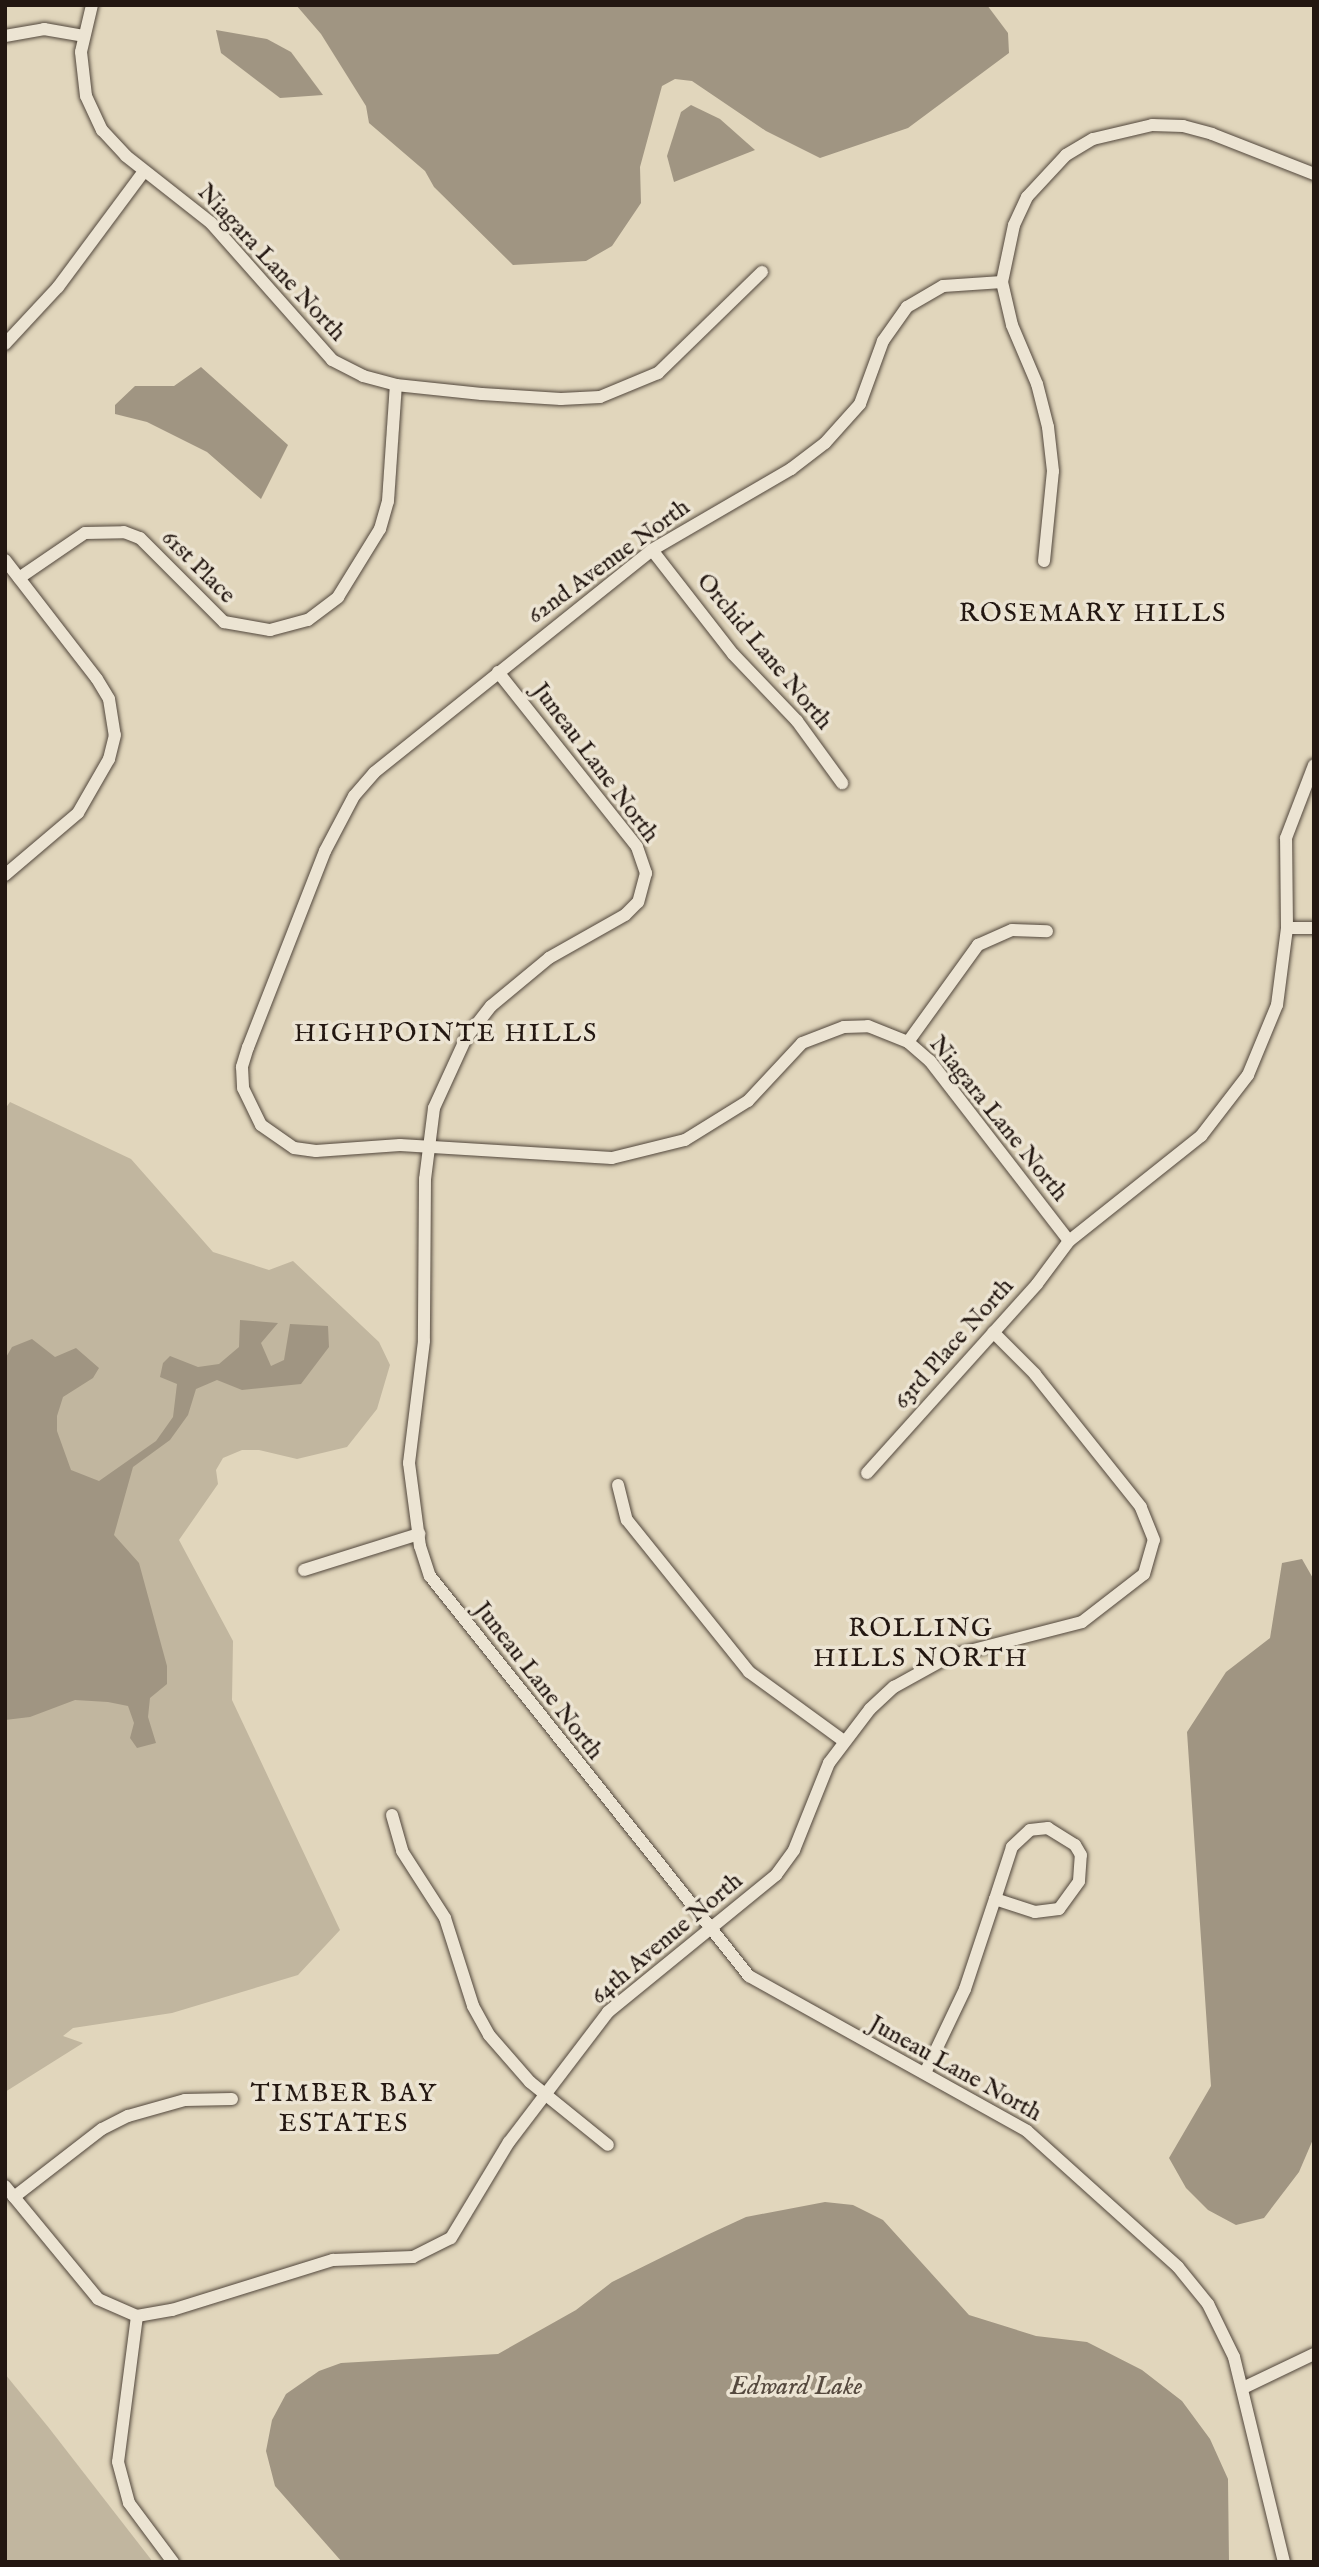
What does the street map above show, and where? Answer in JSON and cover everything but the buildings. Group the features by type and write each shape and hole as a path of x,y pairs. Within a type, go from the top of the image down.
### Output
{"street":[{"name":"Niagara Lane North","path":"92,5 83,36 86,96 112,142 144,171 211,223 332,360 363,376 396,385 561,399 600,397 631,388 680,356 762,272"},
{"path":"5,36 44,29 83,36"},
{"path":"1044,561 1053,471 1048,427 1037,384 1012,325 1002,282 1014,225 1045,174 1093,139 1121,129 1183,126 1314,174"},
{"path":"5,344 58,287 144,171"},
{"name":"62nd Avenue North","path":"427,1148 295,1148 261,1125 249,1108 242,1067 325,851 354,796 397,752 652,551 791,469 845,424 871,382 883,341 907,307 943,286 1002,282"},
{"name":"61st Place","path":"19,578 85,533 124,532 140,538 224,622 270,630 308,620 338,597 380,529 388,501 396,385"},
{"name":"Orchid Lane North","path":"652,551 733,654 797,721 842,783"},
{"path":"5,560 109,699 115,735 109,759 78,813 5,875"},
{"name":"Juneau Lane North","path":"498,672 636,847 646,873 645,889 638,902 610,927 549,958 491,1006 448,1072 434,1108 427,1148 424,1341 409,1463 419,1534 430,1576 749,1976 773,1993 925,2073 1027,2131 1178,2267 1220,2325 1243,2388 1284,2562"},
{"name":"63rd Place North","path":"867,1473 993,1332 1069,1241 1201,1136 1226,1107 1248,1075 1276,1005 1287,929 1286,838 1314,765"},
{"path":"1287,929 1314,928"},
{"path":"908,1042 978,945 1012,930 1046,930"},
{"name":"Niagara Lane North","path":"427,1148 573,1158 649,1152 718,1122 748,1101 802,1043 822,1033 868,1026 908,1042 930,1061 1069,1241"},
{"name":"64th Avenue North","path":"137,2316 172,2310 333,2260 413,2257 434,2250 466,2218 509,2142 608,2012 776,1875 794,1850 830,1763 844,1741 878,1701 921,1670 971,1650 1082,1622 1132,1586 1152,1558 1150,1523 1035,1374 993,1332"},
{"path":"618,1485 627,1520 749,1672 844,1741"},
{"path":"304,1570 419,1534"},
{"path":"392,1815 402,1851 445,1917 473,2006 488,2035 545,2094 608,2145"},
{"path":"925,2073 956,2013 1012,1847 1030,1830 1058,1831 1075,1845 1081,1868 1067,1903 1049,1912 1035,1912 995,1899"},
{"path":"14,2197 102,2129 128,2116 185,2100 232,2099"},
{"path":"5,2186 97,2299 137,2316 118,2462 129,2503 173,2562"},
{"path":"1243,2388 1314,2354"}],"shaded area":[{"path":"10,1102 131,1159 213,1252 269,1270 293,1261 379,1342 390,1365 377,1409 347,1447 297,1459 259,1450 242,1450 223,1458 216,1470 218,1484 179,1540 233,1641 232,1700 340,1930 298,1975 172,2013 73,2028 63,2036 83,2043 5,2092 5,1109"},
{"path":"5,2374 49,2428 153,2562 5,2562"}],"water":[{"path":"296,5 987,5 1008,33 1009,53 908,128 820,158 766,131 692,81 675,79 662,86 640,167 641,203 612,246 586,261 513,265 434,187 425,171 369,123 366,106 321,34"},
{"path":"216,30 267,39 291,52 323,95 280,98 221,53"},
{"path":"691,105 720,119 755,150 674,182 667,156 681,112"},
{"path":"201,367 288,445 261,499 207,452 147,422 115,414 115,405 135,386 174,386"},
{"path":"240,1320 278,1323 261,1343 271,1366 284,1360 290,1324 328,1326 329,1347 301,1384 242,1390 217,1380 196,1389 188,1415 170,1440 133,1467 114,1535 139,1563 167,1666 167,1684 150,1698 148,1717 156,1743 137,1748 130,1738 134,1723 128,1706 108,1702 75,1700 30,1717 5,1720 5,1359 12,1347 32,1339 55,1357 76,1348 99,1368 93,1378 63,1397 57,1416 57,1431 71,1470 99,1481 156,1441 173,1417 177,1384 160,1377 163,1363 170,1356 198,1367 219,1364 239,1347"},
{"path":"1302,1559 1314,1580 1314,2137 1299,2172 1264,2218 1236,2225 1208,2210 1186,2188 1169,2158 1211,2086 1187,1732 1226,1672 1270,1638 1282,1563"},
{"name":"Edward Lake","path":"825,2202 853,2205 883,2220 969,2315 1036,2336 1087,2342 1142,2370 1182,2401 1210,2439 1228,2479 1229,2562 342,2562 275,2486 266,2451 272,2420 286,2394 319,2371 341,2363 498,2354 576,2310 612,2282 707,2235 746,2217"}],"district":[{"name":"ROSEMARY HILLS","path":"1093,614"},
{"name":"HIGHPOINTE HILLS","path":"446,1034"},
{"name":"ROLLING HILLS NORTH","path":"921,1644"},
{"name":"TIMBER BAY ESTATES","path":"344,2109"}]}
